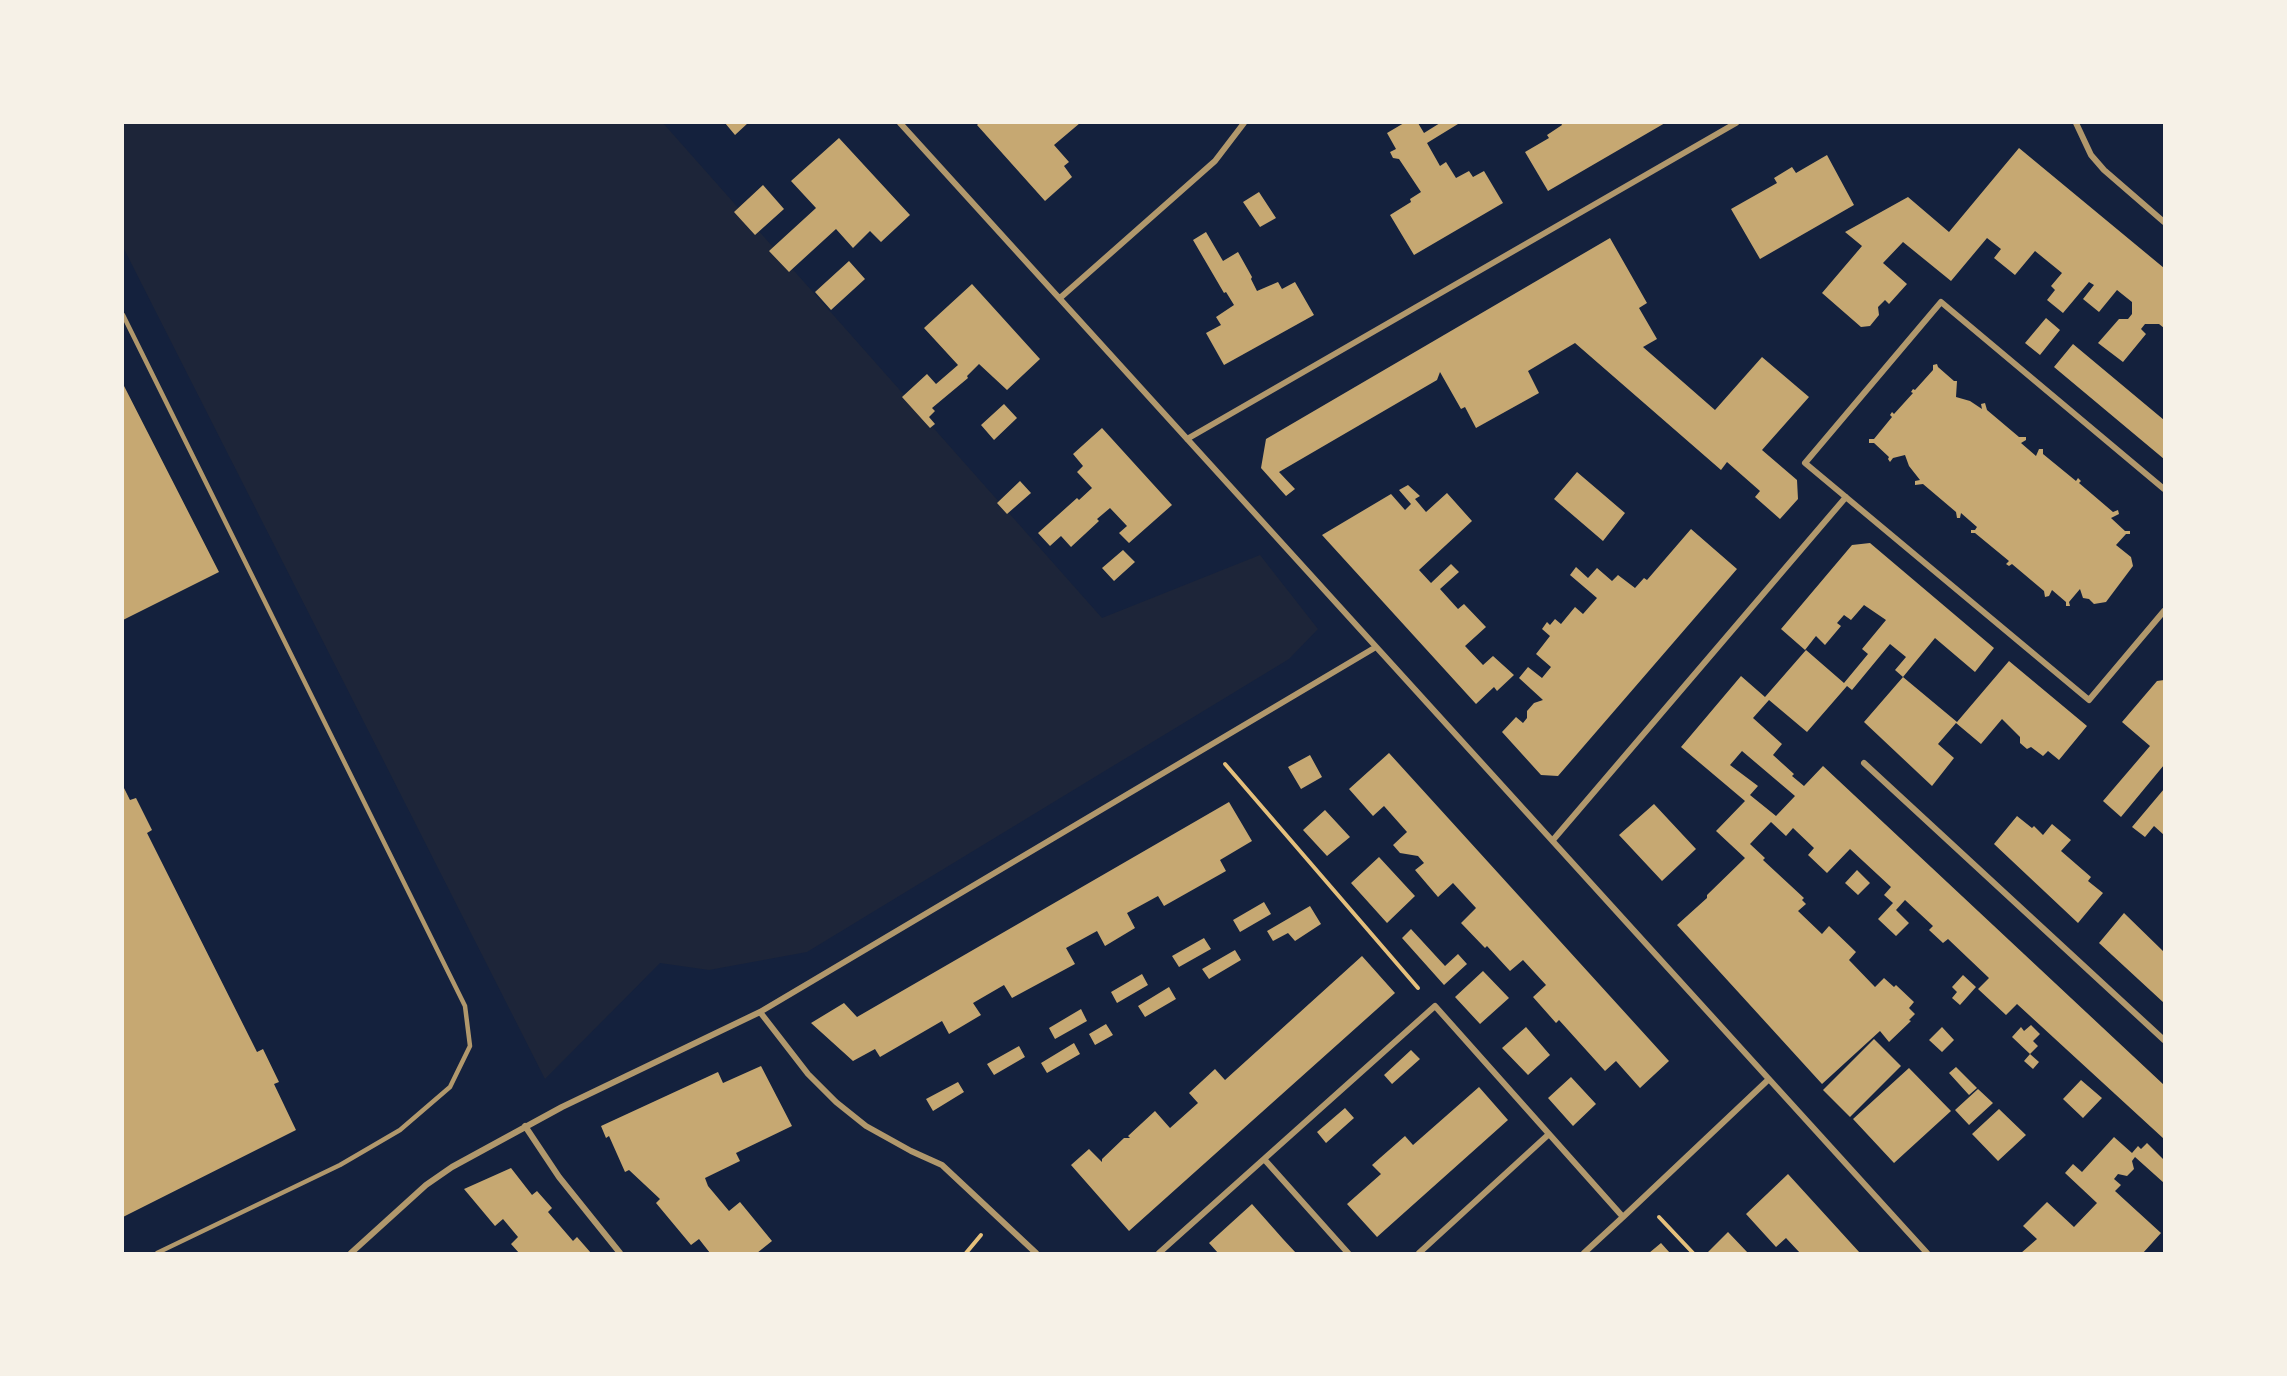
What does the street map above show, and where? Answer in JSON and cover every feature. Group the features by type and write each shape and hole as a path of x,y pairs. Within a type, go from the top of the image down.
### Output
{"street":[{"path":"900,123 1927,1253"},
{"path":"1060,298 1215,161 1244,123"},
{"path":"1187,439 1736,123"},
{"path":"2076,123 2091,155 2104,170 2164,222"},
{"path":"2164,489 1941,302 1805,463 2089,700 2164,611"},
{"path":"1553,840 1846,497"},
{"path":"2158,619 2164,624"},
{"path":"351,1253 426,1185 452,1167 525,1126 760,1012 1376,647"},
{"path":"1864,763 2164,1040"},
{"path":"1159,1253 1435,1006 1623,1217"},
{"path":"760,1012 808,1074 836,1102 866,1126 942,1166 1036,1253"},
{"path":"1584,1253 1769,1079"},
{"path":"525,1126 559,1177 620,1253"},
{"path":"1419,1253 1549,1134"},
{"path":"1264,1159 1348,1253"}],"lane":[{"path":"123,315 465,1006 470,1046 450,1087 400,1130 340,1166 158,1253"}],"path":[{"path":"1209,747 1435,1006"},
{"path":"1641,1199 1693,1253"}],"shaded area":[{"path":"123,123 663,123 1102,618 1260,555 1318,629 1289,659 807,952 709,970 660,963 545,1079 123,247"}],"building":[{"path":"725,123 748,123 735,135"},
{"path":"979,123 1080,123 1054,145 1069,162 1064,166 1072,177 1045,201 977,125"},
{"path":"1404,123 1418,123 1424,133 1440,123 1458,123 1427,143 1440,166 1446,162 1456,178 1469,171 1473,177 1484,171 1503,203 1414,255 1390,215 1411,202 1410,199 1421,192 1399,159 1393,158 1390,152 1396,149 1387,133"},
{"path":"1561,123 1665,123 1548,191 1525,152 1549,138 1547,135 1562,125"},
{"path":"839,138 910,215 881,242 870,231 853,248 836,229 789,272 769,251 816,208 791,181"},
{"path":"2019,148 2164,268 2164,328 2159,324 2145,324 2141,329 2146,334 2123,362 2098,343 2119,319 2128,319 2132,314 2132,302 2117,290 2099,312 2083,299 2094,285 2089,282 2063,313 2047,300 2055,290 2051,286 2062,273 2035,251 2015,275 1994,258 2001,249 1987,238 1951,281 1903,242 1883,263 1907,284 1889,304 1885,300 1878,307 1879,315 1870,326 1861,327 1822,293 1862,246 1845,232 1908,197 1949,232"},
{"path":"1827,155 1854,205 1760,259 1731,209 1777,183 1774,178 1792,167 1796,173"},
{"path":"763,185 784,209 755,235 734,212"},
{"path":"1259,192 1276,218 1260,227 1243,202"},
{"path":"1206,232 1223,261 1238,252 1257,291 1278,282 1282,289 1295,282 1314,315 1224,365 1206,333 1221,325 1216,317 1234,305 1226,292 1224,293 1193,240"},
{"path":"1610,238 1647,303 1639,308 1657,339 1643,347 1715,410 1762,357 1809,397 1762,450 1797,480 1798,499 1780,519 1755,497 1760,491 1727,462 1721,470 1575,343 1528,371 1539,393 1476,428 1465,407 1461,409 1440,372 1437,380 1279,472 1295,489 1286,496 1261,468 1266,439"},
{"path":"849,261 865,279 831,310 815,292"},
{"path":"972,284 1040,359 1007,390 979,364 967,376 968,378 932,408 935,411 929,417 935,424 930,428 902,397 927,374 936,384 958,365 924,328"},
{"path":"2046,318 2060,330 2040,355 2025,343"},
{"path":"2073,344 2164,420 2164,459 2054,367"},
{"path":"1937,364 1954,381 1957,381 1956,397 1970,401 1982,409 1981,404 1985,403 1987,410 2019,437 2026,437 2026,440 2021,443 2036,456 2039,449 2043,449 2043,454 2076,481 2078,478 2081,481 2079,483 2113,512 2118,510 2119,514 2111,518 2125,531 2130,531 2130,534 2126,534 2116,545 2131,557 2133,566 2106,602 2094,604 2089,599 2083,598 2080,589 2069,602 2070,606 2066,606 2066,602 2052,590 2049,596 2045,597 2044,591 2012,564 2009,566 2006,564 2009,561 1975,533 1971,533 1971,530 1977,527 1961,513 1960,518 1957,518 1956,512 1923,484 1915,485 1915,481 1920,480 1909,466 1905,455 1893,458 1890,462 1889,457 1874,443 1869,443 1869,439 1874,439 1892,417 1890,415 1892,412 1894,414 1913,393 1911,392 1913,389 1915,390 1933,370 1933,365"},
{"path":"123,384 219,572 123,620"},
{"path":"1004,404 1017,418 994,440 981,425"},
{"path":"1102,428 1172,505 1129,543 1119,533 1127,526 1110,508 1071,547 1061,536 1050,546 1038,533 1077,498 1079,500 1092,488 1077,472 1083,466 1073,454"},
{"path":"1577,472 1625,513 1603,541 1554,499"},
{"path":"1020,481 1031,493 1007,514 997,503"},
{"path":"1408,485 1420,496 1415,499 1426,512 1447,493 1472,521 1419,570 1431,583 1451,564 1459,572 1440,589 1458,609 1464,604 1486,627 1465,646 1483,665 1493,656 1514,675 1497,691 1494,687 1476,704 1322,535 1391,494 1405,510 1411,504 1399,490"},
{"path":"1691,529 1737,569 1558,776 1541,775 1502,732 1516,717 1523,723 1527,718 1527,711 1534,703 1543,700 1519,678 1528,667 1542,678 1551,667 1536,654 1550,636 1542,629 1547,622 1550,625 1555,619 1561,624 1575,607 1583,614 1597,598 1570,575 1576,567 1588,578 1597,568 1612,581 1618,575 1635,588 1644,578 1647,580"},
{"path":"1870,543 1994,648 1975,672 1935,638 1903,677 1895,670 1906,657 1890,644 1852,690 1847,686 1807,732 1769,700 1753,718 1782,744 1773,755 1794,774 1792,776 1804,786 1823,766 2164,1085 2164,1139 2017,1004 2006,1015 1978,989 1989,978 1948,939 1943,943 1929,930 1933,926 1905,900 1896,910 1909,923 1896,936 1878,919 1893,903 1884,895 1891,887 1850,849 1827,873 1808,855 1814,848 1793,828 1786,836 1771,822 1750,844 1765,858 1763,860 1804,898 1802,900 1806,904 1798,911 1822,934 1829,926 1856,952 1849,960 1875,987 1884,978 1894,987 1896,985 1914,1002 1909,1008 1915,1014 1909,1020 1911,1021 1889,1042 1880,1031 1822,1084 1677,925 1707,898 1707,895 1745,858 1716,831 1745,801 1681,747 1741,676 1765,697 1806,650 1844,683 1868,654 1862,649 1886,620 1864,605 1851,620 1844,615 1837,623 1841,626 1825,645 1816,636 1805,650 1781,629 1852,545","holes":["1742,751 1795,796 1776,816 1750,795 1758,786 1730,765"]},
{"path":"1123,550 1135,562 1114,581 1102,568"},
{"path":"2009,661 2087,726 2059,760 2048,751 2043,756 2031,747 2027,749 2020,743 2020,737 2002,719 1981,744 1956,723 1938,744 1954,758 1932,786 1864,722 1903,677 1957,722"},
{"path":"2164,680 2164,765 2121,817 2103,801 2150,746 2122,722 2157,681"},
{"path":"1389,753 1669,1061 1640,1088 1616,1061 1605,1071 1559,1020 1556,1023 1533,997 1546,985 1523,960 1510,971 1487,946 1485,948 1461,923 1476,908 1453,883 1438,897 1415,870 1424,863 1418,856 1400,853 1393,845 1407,832 1384,806 1373,816 1349,789"},
{"path":"1310,755 1322,777 1301,789 1288,767"},
{"path":"123,786 130,800 136,798 152,830 147,833 257,1052 263,1049 279,1082 274,1084 296,1130 123,1217"},
{"path":"2164,789 2164,835 2154,826 2145,837 2132,827"},
{"path":"1229,802 1252,841 1220,860 1226,871 1164,906 1158,896 1127,913 1135,928 1105,946 1097,931 1066,948 1075,964 1012,998 1004,985 973,1003 981,1015 949,1034 942,1021 880,1057 875,1049 853,1061 811,1023 844,1003 857,1017"},
{"path":"1654,804 1696,849 1662,881 1619,835"},
{"path":"1325,810 1350,837 1327,856 1303,830"},
{"path":"2017,816 2032,828 2034,826 2043,835 2052,824 2071,840 2061,851 2091,877 2088,881 2103,893 2078,923 1994,844"},
{"path":"1379,857 1415,896 1387,923 1351,883"},
{"path":"1857,870 1870,883 1858,895 1845,883"},
{"path":"1264,902 1271,914 1240,932 1233,920"},
{"path":"1310,906 1321,924 1295,941 1288,933 1273,941 1267,931"},
{"path":"2124,913 2164,952 2164,1003 2099,943"},
{"path":"1411,929 1445,966 1458,954 1467,964 1444,985 1402,938"},
{"path":"1204,938 1211,949 1179,967 1172,956"},
{"path":"1235,950 1241,960 1209,979 1202,969"},
{"path":"1362,956 1395,993 1129,1231 1071,1165 1089,1149 1102,1162 1102,1159 1124,1138 1130,1138 1128,1136 1155,1111 1170,1128 1198,1103 1189,1093 1215,1069 1225,1080"},
{"path":"1483,971 1509,998 1480,1024 1455,997"},
{"path":"1142,974 1148,985 1117,1003 1111,992"},
{"path":"1963,975 1976,987 1960,1005 1952,998 1957,992 1952,987"},
{"path":"1169,987 1176,999 1145,1017 1138,1006"},
{"path":"1081,1009 1087,1021 1055,1039 1049,1028"},
{"path":"1106,1024 1113,1035 1095,1045 1089,1034"},
{"path":"2031,1025 2040,1034 2033,1041 2038,1046 2030,1054 2012,1037 2021,1027 2024,1031"},
{"path":"1526,1027 1550,1055 1528,1075 1502,1048"},
{"path":"1942,1027 1954,1040 1942,1052 1929,1040"},
{"path":"1874,1039 1901,1066 1850,1117 1823,1090"},
{"path":"1074,1043 1080,1054 1047,1073 1041,1063"},
{"path":"1019,1046 1025,1057 994,1075 987,1064"},
{"path":"1411,1050 1420,1059 1392,1084 1384,1075"},
{"path":"2030,1054 2039,1062 2033,1069 2024,1061"},
{"path":"761,1066 792,1126 736,1153 740,1161 705,1178 708,1186 729,1211 740,1202 772,1241 757,1253 710,1253 699,1239 691,1245 656,1203 660,1199 629,1170 625,1172 609,1136 606,1138 601,1126 718,1072 723,1083"},
{"path":"1956,1067 1977,1088 1969,1095 1949,1073"},
{"path":"1909,1068 1951,1111 1894,1163 1853,1119"},
{"path":"1571,1077 1596,1104 1573,1126 1548,1098"},
{"path":"2081,1080 2102,1098 2083,1118 2063,1099"},
{"path":"958,1082 964,1092 933,1111 926,1099"},
{"path":"1479,1087 1508,1120 1377,1237 1347,1204 1381,1174 1372,1165 1405,1136 1413,1145"},
{"path":"1978,1089 1993,1103 1969,1125 1955,1110"},
{"path":"1345,1108 1354,1118 1326,1143 1317,1132"},
{"path":"1999,1109 2026,1135 1998,1161 1972,1134"},
{"path":"2114,1137 2132,1153 2138,1146 2141,1149 2147,1143 2164,1160 2164,1183 2135,1157 2132,1161 2134,1169 2127,1176 2118,1174 2114,1179 2121,1185 2115,1191 2161,1233 2143,1253 2021,1253 2037,1239 2023,1226 2047,1202 2074,1227 2097,1203 2065,1173 2073,1164 2082,1172"},
{"path":"511,1168 532,1195 537,1191 552,1208 548,1212 573,1241 577,1237 591,1253 519,1253 511,1244 518,1237 503,1219 495,1226 464,1189"},
{"path":"1788,1174 1860,1253 1800,1253 1786,1238 1776,1247 1746,1214"},
{"path":"1252,1204 1296,1253 1218,1253 1209,1243"},
{"path":"1728,1232 1748,1253 1707,1253"},
{"path":"1661,1243 1670,1253 1649,1253"}]}
